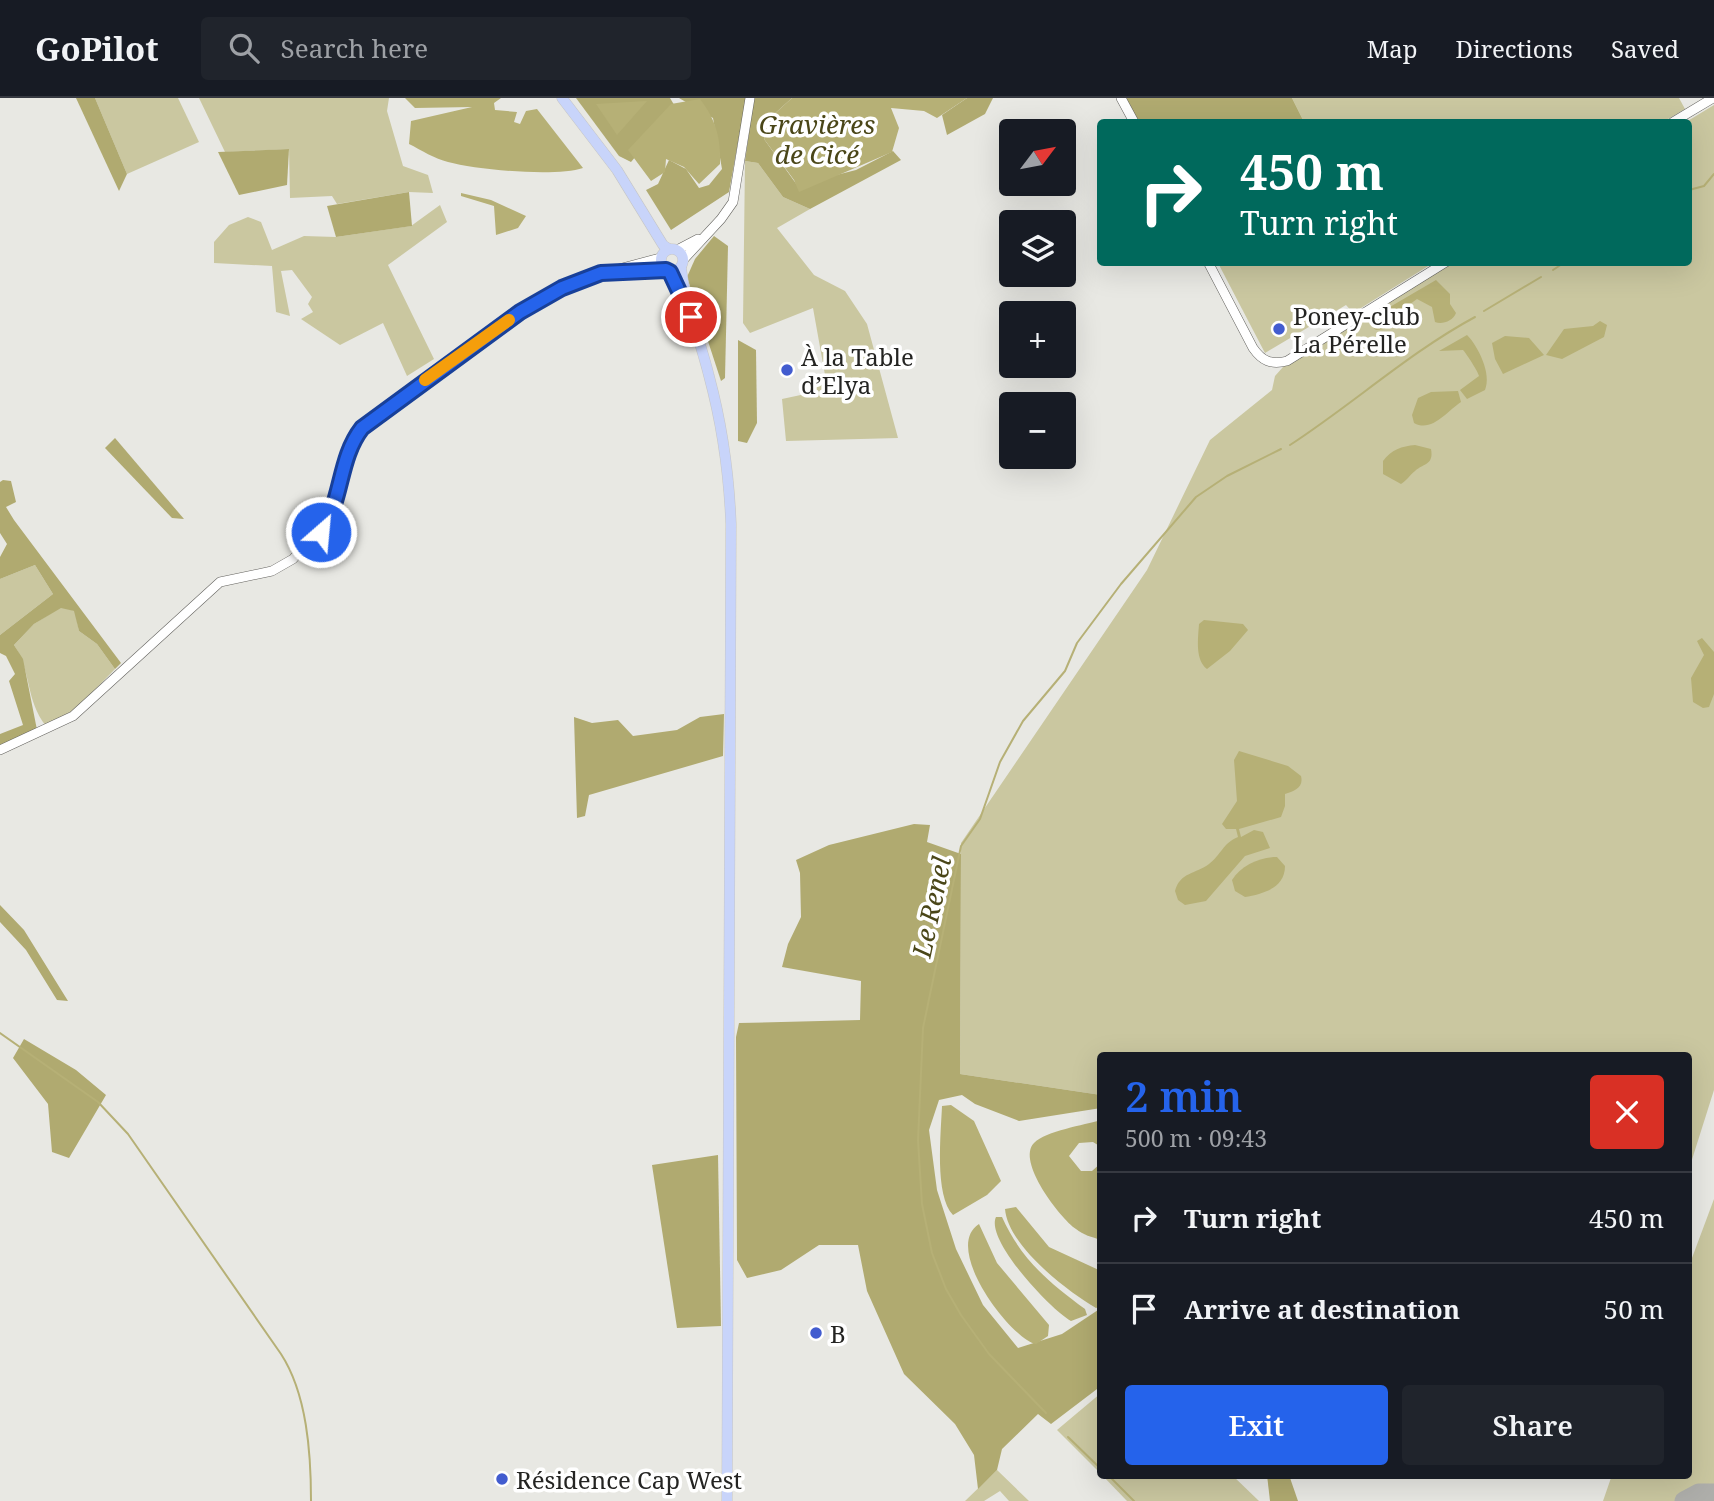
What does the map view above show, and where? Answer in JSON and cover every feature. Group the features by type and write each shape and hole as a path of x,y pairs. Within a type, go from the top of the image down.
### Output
{"main road":[{"path":"562,98 617,170 667,253 682,263 691,317 710,379 723,440 731,524 727,1501"},
{"path":"601,273 668,271 682,263 702,236 722,219 733,202 750,98"},
{"path":"1121,98 1132,119"},
{"path":"1678,119 1713,98"},
{"path":"0,750 73,716 220,582 272,571 293,559 331,516 349,448 372,419 520,312 562,288 667,253 702,236"},
{"path":"667,253 668,271 691,317"},
{"path":"1210,266 1252,348 1259,357 1276,363 1287,360 1440,266"}],"shaded area":[{"path":"76,98 95,98 127,174 119,191"},
{"path":"95,98 178,98 199,142 127,174"},
{"path":"199,98 389,98 387,111 403,166 428,175 433,193 409,192 337,204 332,196 290,198 289,149 225,152"},
{"path":"576,98 670,98 676,108 631,162 619,156"},
{"path":"679,98 746,98 729,192 671,230 646,190 658,184 669,160 686,169 699,188 709,185 722,169 713,118"},
{"path":"754,98 792,98 772,116 764,139 797,185 856,170 893,151 901,160 810,209 783,197 758,163 745,161"},
{"path":"967,98 993,98 985,114 947,135 942,115"},
{"path":"1126,98 1292,98 1302,119 1137,119"},
{"path":"1292,98 1679,98 1685,109 1668,119 1302,119"},
{"path":"1714,105 1714,1090 1692,1160 1692,1052 1097,1052 1097,1094 960,1074 961,843 1147,570 1210,440 1272,390 1275,376 1283,367 1448,266 1692,266 1691,119"},
{"path":"289,149 287,185 239,195 218,152"},
{"path":"745,161 758,163 783,197 810,209 777,228 814,275 845,291 867,324 898,438 786,441 782,399 810,393 809,380 825,375 813,308 750,333 743,323"},
{"path":"409,192 412,226 336,237 327,206"},
{"path":"440,205 447,222 388,265 434,359 407,376 383,323 340,345 301,319 313,312 308,304 312,297 292,270 281,271 290,316 276,312 272,266 214,263 214,242 229,225 248,217 261,222 272,250 304,236 336,237 411,226"},
{"path":"714,236 728,246 725,378 721,381 687,277 695,259"},
{"name":"Poney-club La Pérelle","path":"1220,266 1428,266 1353,313 1346,305 1265,353"},
{"path":"738,340 756,350 757,423 747,443 738,441"},
{"path":"115,438 184,519 172,518 105,448"},
{"path":"11,481 16,502 6,507 14,520 121,663 115,669 97,644 79,631 74,611 61,608 34,624 14,645 23,659 38,735 0,750 0,734 23,725 9,681 15,674 6,656 0,653 0,635 53,594 35,565 0,579 0,557 7,544 0,533 0,482"},
{"path":"35,565 53,594 0,635 0,579"},
{"path":"61,607 75,611 79,631 97,644 115,669 77,708 46,726 35,706 24,665 14,645 34,624"},
{"path":"724,714 723,756 589,795 585,816 577,818 574,717 592,723 618,720 633,736 677,730 700,717"},
{"path":"914,824 930,825 927,842 961,854 960,1074 1097,1094 1097,1109 1019,1121 975,1104 962,1095 939,1100 929,1130 937,1190 956,1249 983,1305 1018,1348 1062,1334 1097,1311 1097,1389 1051,1424 1038,1414 1002,1449 997,1470 978,1489 974,1455 955,1424 904,1374 867,1291 858,1245 819,1245 781,1270 747,1278 737,1260 736,1037 739,1023 860,1020 861,981 782,967 788,944 801,917 800,873 796,860 829,845"},
{"path":"0,905 24,930 68,1001 57,1000 26,950 0,922"},
{"path":"24,1039 76,1070 106,1095 69,1158 52,1152 48,1104 13,1058"},
{"path":"718,1155 721,1326 677,1328 652,1165"},
{"path":"1714,1199 1714,1501 1603,1501 1611,1479 1692,1479 1692,1258"},
{"path":"1097,1396 1097,1470 1057,1430"},
{"path":"997,1470 1029,1501 1009,1501 1000,1491 984,1501 965,1501"},
{"path":"1106,1479 1236,1479 1259,1501 1127,1501"},
{"path":"1267,1479 1290,1479 1298,1501 1270,1501"}],"water":[{"path":"405,98 501,98 494,103 495,110 517,112 514,122 520,124 526,111 537,109 583,168 555,172 496,170 438,159 409,144 411,121 472,107 415,108"},
{"name":"Gravières de Cicé","path":"792,98 967,98 937,118 924,111 891,108 899,128 892,152 799,192 794,180 764,139 772,116"},
{"path":"700,99 716,130 720,146 720,164 699,184 684,167 666,159 665,172 651,181 628,150 671,104"},
{"path":"647,101 617,135 596,104"},
{"path":"461,193 491,200 526,216 518,228 496,235 494,206 461,196"},
{"path":"1436,280 1450,294 1450,304 1456,313 1450,320 1435,322 1432,307 1417,299 1395,315 1385,329 1376,330 1370,325 1371,318"},
{"path":"1600,321 1607,325 1604,337 1562,359 1546,355 1564,329 1593,326"},
{"path":"1467,335 1479,353 1487,383 1485,390 1467,399 1460,390 1479,376 1475,367 1463,350 1439,351"},
{"path":"1505,336 1529,338 1544,355 1503,374 1495,359 1492,343"},
{"path":"1458,391 1461,402 1439,420 1427,425 1414,423 1412,415 1418,398 1431,392"},
{"path":"1415,445 1431,449 1428,463 1401,484 1383,474 1383,461 1393,451"},
{"path":"1204,620 1243,624 1248,630 1230,651 1207,669 1198,649 1199,624"},
{"path":"1702,638 1714,652 1714,694 1709,707 1703,708 1693,702 1691,678 1704,655 1697,641"},
{"path":"1239,751 1288,766 1301,776 1300,786 1285,794 1281,817 1239,829 1241,837 1254,830 1263,832 1270,848 1245,856 1206,901 1185,905 1178,900 1175,891 1177,885 1189,874 1209,864 1229,842 1238,837 1236,829 1226,829 1222,824 1237,801 1234,760"},
{"path":"1277,857 1285,866 1284,874 1277,885 1266,892 1245,897 1235,891 1232,880 1241,870 1258,860"},
{"path":"951,1105 974,1121 1001,1181 987,1195 953,1215 943,1194 940,1163 942,1106"},
{"path":"1097,1121 1097,1144 1093,1142 1079,1143 1069,1156 1081,1171 1092,1171 1097,1167 1097,1239 1079,1231 1060,1213 1042,1189 1031,1162 1030,1151 1034,1143 1047,1135"},
{"path":"1016,1207 1049,1247 1097,1269 1097,1308 1070,1291 1027,1252 1016,1238 1005,1209"},
{"path":"996,1217 1002,1217 1018,1245 1037,1269 1085,1309 1087,1315 1071,1321 1049,1303 1022,1274 1000,1241 995,1228"},
{"path":"979,1224 997,1263 1049,1325 1048,1336 1036,1344 1025,1339 997,1311 974,1271 968,1252 970,1236"}],"waterway":[{"name":"Le Renel","path":"1692,189 1704,186 1714,174"},
{"name":"Le Renel","path":"1553,270 1559,266"},
{"name":"Le Renel","path":"1484,311 1541,277"},
{"name":"Le Renel","path":"1290,445 1428,346 1475,317"},
{"name":"Le Renel","path":"1046,1413 989,1354 961,1315 946,1289 932,1253 922,1204 918,1140 923,1028 961,846 980,819 1000,762 1023,721 1065,671 1077,643 1121,584 1196,497 1227,476 1281,449"},
{"path":"0,1033 98,1102 128,1134 281,1354 297,1387 306,1424 311,1501"},
{"name":"Le Renel","path":"1068,1437 1097,1465"},
{"name":"Le Renel","path":"1112,1479 1134,1501"}],"taxiway":[{"path":"1684,1501 1699,1493 1714,1493"}],"slow traffic":[{"path":"425,380 509,320"}],"place":[{"name":"Poney-club La Pérelle","path":"1279,329"},
{"name":"À la Table d’Elya","path":"787,370"},
{"name":"B","path":"816,1333"},
{"name":"Résidence Cap West","path":"502,1479"}],"route":[{"path":"321,532 336,502 349,448 362,428 539,300 581,279 601,273 666,270 670,272 691,317"}]}
